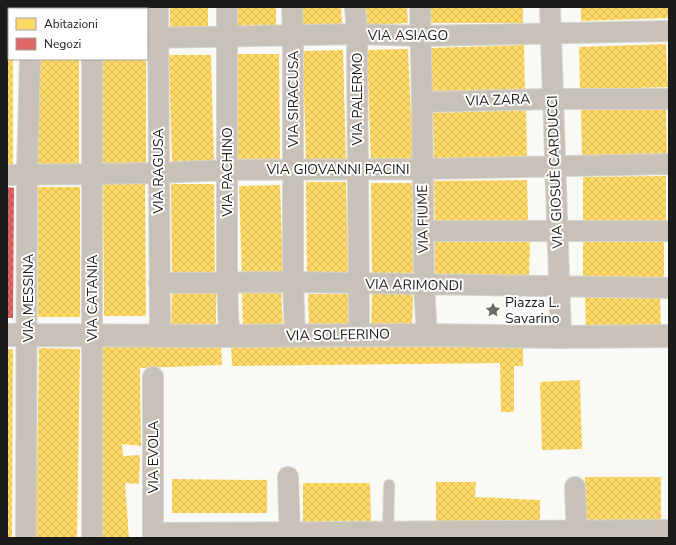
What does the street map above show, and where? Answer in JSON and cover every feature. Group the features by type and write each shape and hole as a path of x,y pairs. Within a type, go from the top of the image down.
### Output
{"street":[{"name":"VIA RAGUSA","path":"158,7 152,38 158,173 160,336"},
{"name":"VIA PACHINO","path":"227,7 227,282 229,336"},
{"name":"VIA SIRACUSA","path":"292,7 294,336"},
{"name":"VIA PALERMO","path":"356,7 359,335"},
{"name":"VIA FIUME","path":"420,7 426,335"},
{"name":"VIA GIOSUÈ CARDUCCI","path":"550,7 562,337"},
{"name":"VIA ASIAGO","path":"152,38 357,34 420,36 669,31"},
{"name":"VIA MESSINA","path":"26,538 17,335 27,174 30,60"},
{"name":"VIA CATANIA","path":"92,60 92,538"},
{"name":"VIA ZARA","path":"422,102 669,98"},
{"name":"VIA GIOVANNI PACINI","path":"7,175 158,173 227,170 358,168 423,169 669,164"},
{"path":"424,231 669,231"},
{"name":"VIA ARIMONDI","path":"159,283 293,282 669,288"},
{"name":"VIA SOLFERINO","path":"17,335 669,336"},
{"name":"VIA EVOLA","path":"153,377 153,536"},
{"path":"288,477 289,535"},
{"path":"575,487 578,534"},
{"path":"153,536 578,534 669,530"}],"lane":[{"path":"388,535 389,485"}],"building: Abitazioni":[{"path":"7,7 14,7 8,8 7,33"},
{"path":"37,7 80,7 80,8"},
{"path":"102,7 145,7 145,8"},
{"path":"170,7 208,7 208,27 170,27"},
{"path":"234,7 276,7 276,26 235,27"},
{"path":"302,7 341,7 342,25 302,26"},
{"path":"366,7 407,7 408,23 367,25"},
{"path":"430,7 523,7 523,23 430,23"},
{"path":"581,7 668,7 669,18 581,21"},
{"path":"666,44 668,87 580,90 579,47"},
{"path":"524,45 525,91 432,94 431,48"},
{"path":"408,49 413,159 371,161 367,50"},
{"path":"343,50 346,161 306,162 303,51"},
{"path":"235,54 279,54 280,162 236,162"},
{"path":"169,55 211,55 214,164 172,165"},
{"path":"8,56 8,60 13,60 13,165 7,165"},
{"path":"37,60 79,60 79,167 37,166"},
{"path":"102,60 146,60 146,164 102,164"},
{"path":"666,108 667,154 582,156 581,110"},
{"path":"526,110 527,158 434,160 433,113"},
{"path":"666,176 666,222 583,222 583,177"},
{"path":"527,180 528,223 435,224 434,181"},
{"path":"306,182 346,182 348,277 307,277"},
{"path":"103,183 145,183 146,316 104,316"},
{"path":"371,183 412,183 413,278 372,278"},
{"path":"171,184 214,184 215,277 172,277"},
{"path":"280,185 283,276 242,277 239,186"},
{"path":"38,187 80,187 80,317 38,317"},
{"path":"435,239 530,240 529,278 435,277"},
{"path":"583,240 664,240 664,279 583,279"},
{"path":"172,291 216,292 216,330 171,329"},
{"path":"281,291 283,329 243,331 242,293"},
{"path":"660,292 661,329 586,330 585,294"},
{"path":"372,293 413,294 412,329 371,328"},
{"path":"308,294 349,294 350,329 309,330"},
{"path":"523,343 523,366 514,366 514,412 501,412 500,363 232,366 231,347"},
{"path":"221,346 222,365 140,368 141,446 122,444 123,456 140,455 139,484 125,483 129,538 101,538 102,347"},
{"path":"39,348 80,349 77,538 36,538"},
{"path":"7,349 13,349 12,538 7,538"},
{"path":"580,380 582,449 542,450 540,382"},
{"path":"585,477 661,477 661,521 585,521"},
{"path":"172,479 267,480 267,513 172,513"},
{"path":"436,482 476,482 475,497 540,500 540,523 436,523"},
{"path":"303,483 370,483 371,523 303,524"}],"building: Negozi":[{"path":"7,187 14,188 13,318 7,318"}],"place":[{"name":"Piazza L. Savarino","path":"493,310"}]}
